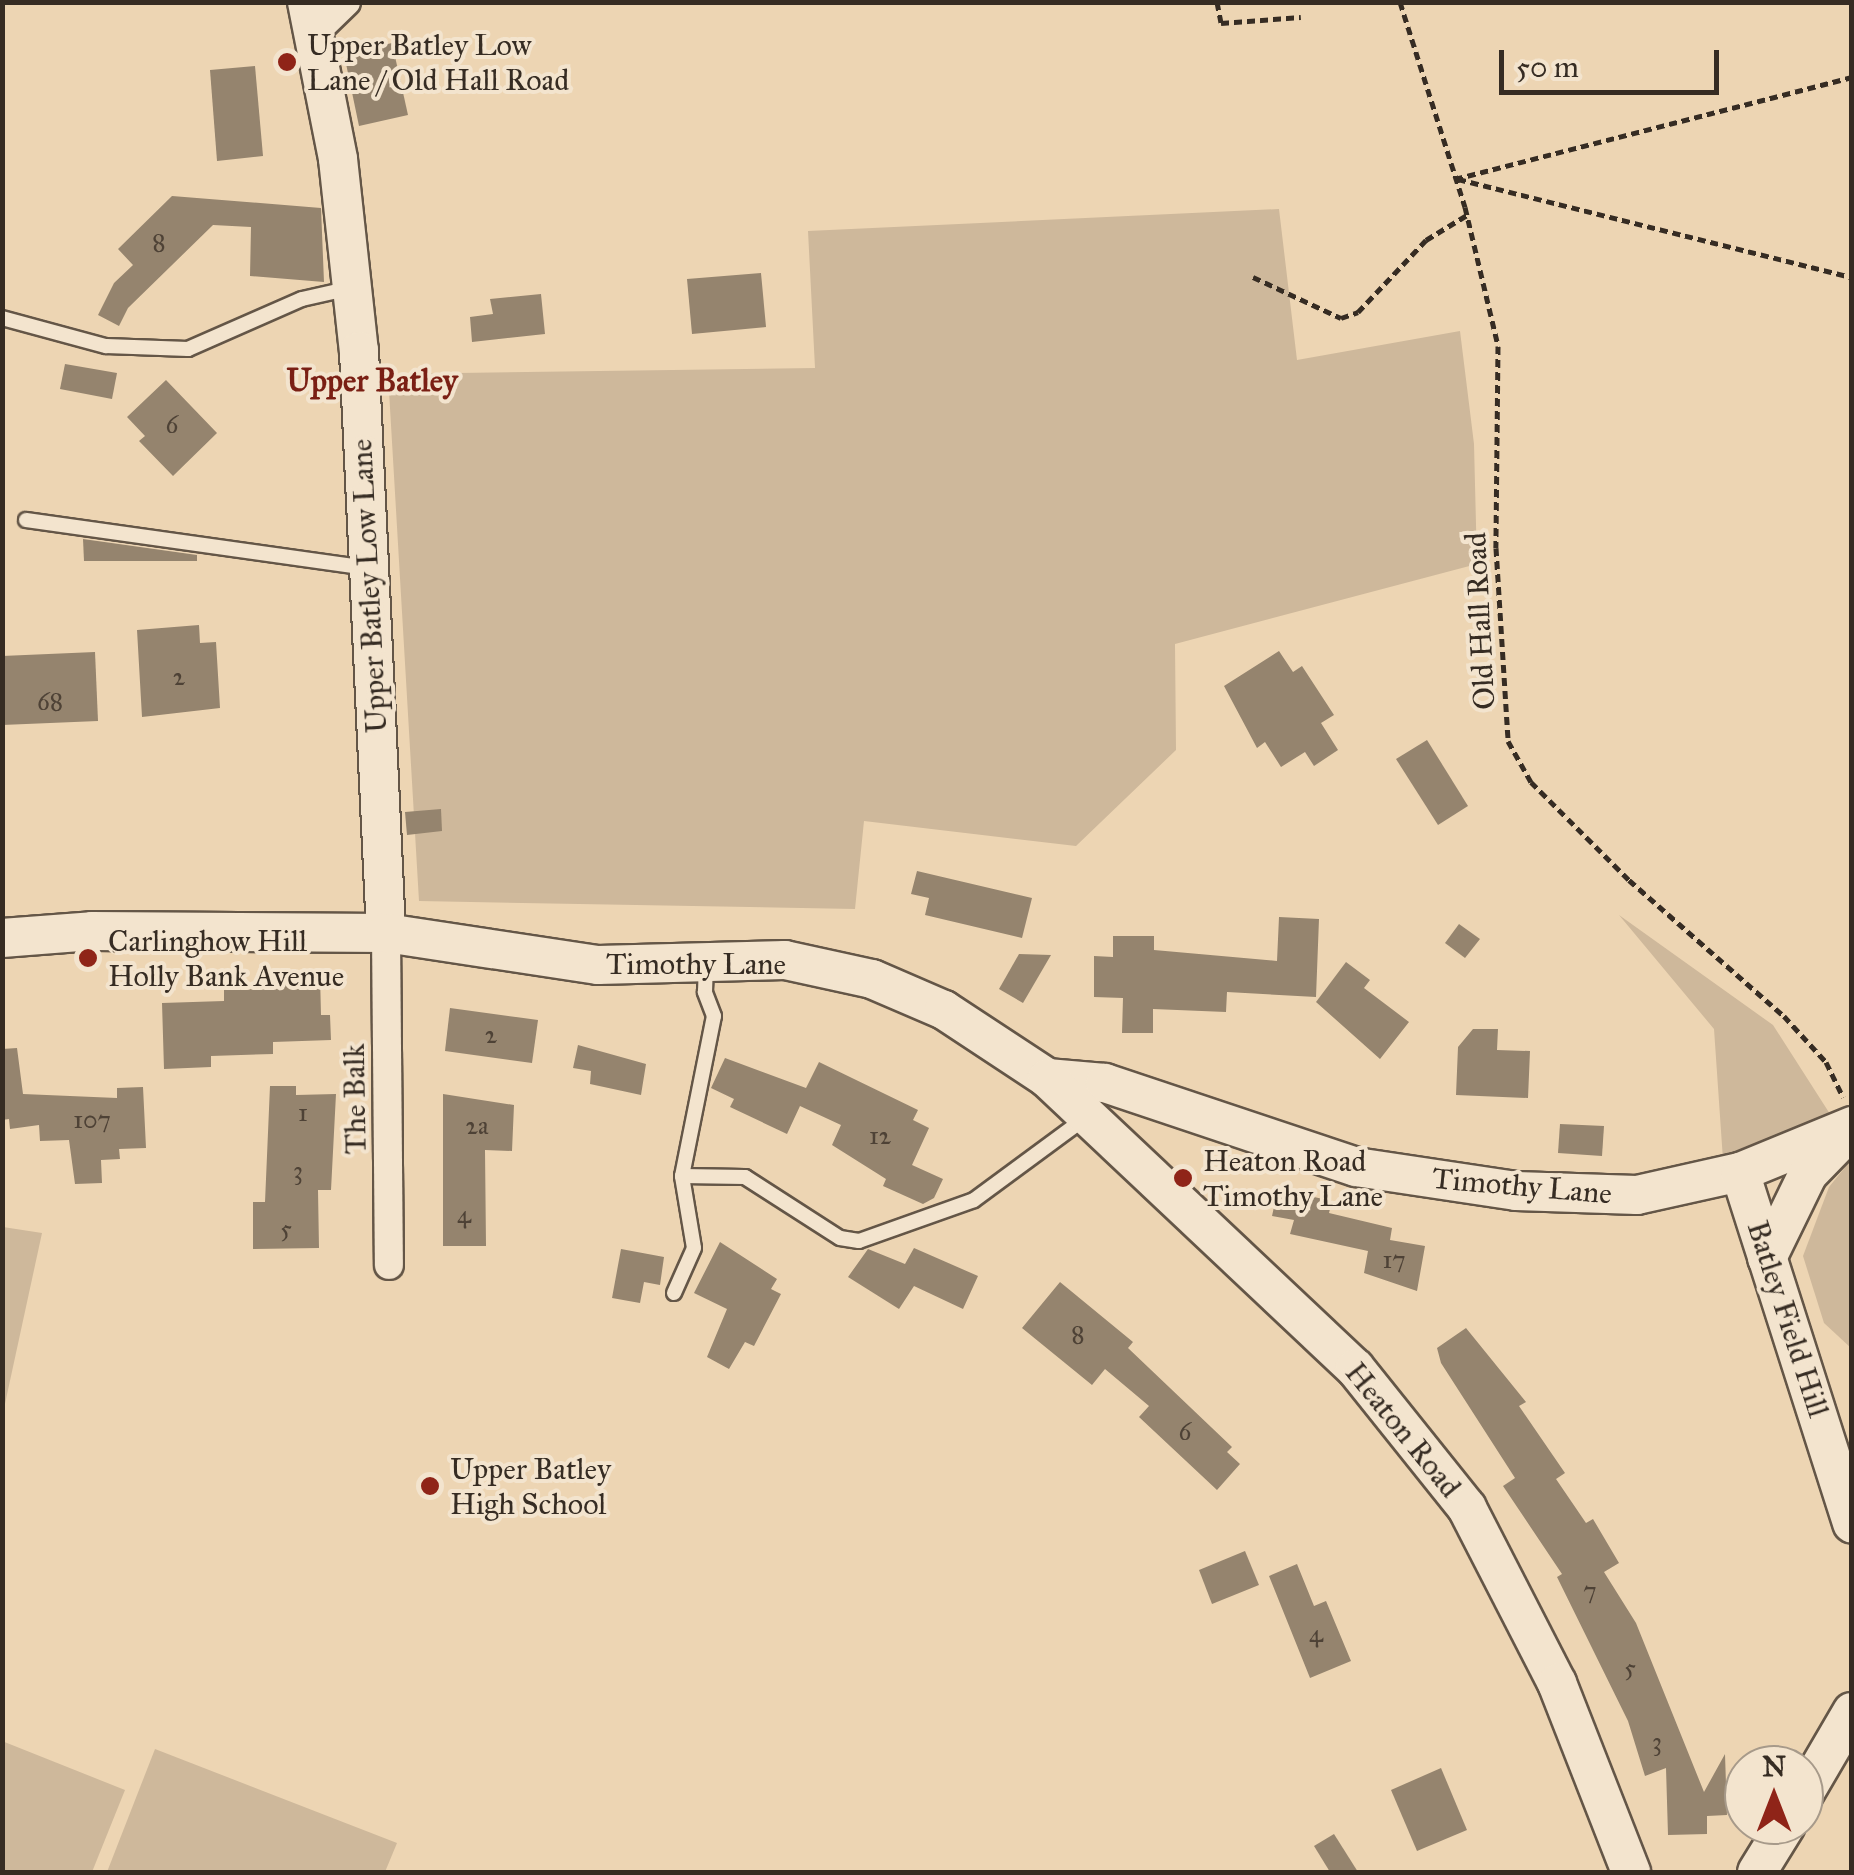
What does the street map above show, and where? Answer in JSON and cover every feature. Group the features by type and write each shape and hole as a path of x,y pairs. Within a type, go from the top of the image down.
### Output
{"street":[{"path":"310,18 346,2"},
{"name":"Upper Batley Low Lane","path":"310,18 338,159 352,288 386,933"},
{"name":"Timothy Lane","path":"2,938 92,931 386,933 598,965 785,960 872,979 944,1010 1047,1078 1105,1083 1356,1167 1516,1191 1637,1195 1740,1172 1852,1128"},
{"name":"The Balk","path":"386,933 390,1265"},
{"name":"Heaton Road","path":"1047,1078 1355,1368 1467,1508 1556,1683 1631,1872"},
{"path":"1767,1258 1808,1174 1852,1128"},
{"name":"Batley Field Hill","path":"1740,1172 1852,1524"},
{"path":"1824,1760 1852,1712"},
{"path":"1758,1872 1774,1845"}],"lane":[{"path":"2,318 106,346 188,349 302,299 352,288"},
{"path":"26,520 366,568"},
{"path":"674,1293 694,1248 682,1176 714,1016 705,992 706,962"},
{"path":"682,1176 746,1177 840,1238 859,1241 974,1200 1088,1116"}],"path":[{"path":"1217,2 1220,23 1301,17"},
{"name":"Old Hall Road","path":"1400,2 1467,215 1498,346 1496,548 1508,741 1531,782 1628,880 1794,1028 1826,1062 1852,1113"},
{"path":"1455,179 1852,76"},
{"path":"1455,179 1852,276"},
{"path":"1253,277 1341,318 1358,312 1426,240 1467,215"}],"shaded area":[{"path":"1279,209 1297,360 1460,331 1474,444 1477,564 1175,644 1176,750 1076,846 864,821 855,909 419,901 388,374 815,368 808,231"},
{"path":"1619,915 1773,1025 1830,1114 1723,1160 1714,1029"},
{"path":"1851,1160 1851,1348 1824,1323 1803,1256 1829,1187"},
{"path":"2,1227 42,1233 3,1413"},
{"path":"2,1741 125,1790 92,1872 3,1872"},
{"path":"155,1749 397,1843 385,1872 107,1872"}],"building":[{"path":"392,43 408,115 359,126 344,54"},
{"path":"255,66 263,156 217,161 210,70"},
{"path":"172,196 321,208 324,282 250,276 251,227 213,225 128,308 119,326 98,315 114,283 133,265 118,249"},
{"path":"761,273 766,327 692,334 687,279"},
{"path":"541,294 545,334 472,342 470,317 493,314 490,299"},
{"path":"65,364 117,373 112,399 60,389"},
{"path":"166,380 217,433 173,476 139,441 145,436 127,417"},
{"path":"83,539 197,555 197,561 84,561"},
{"path":"199,625 200,643 216,642 220,708 142,717 137,630"},
{"path":"1279,651 1293,672 1302,666 1334,715 1321,723 1338,750 1314,766 1305,752 1281,767 1265,742 1257,748 1224,686"},
{"path":"95,652 98,721 2,725 2,656"},
{"path":"1427,740 1468,806 1438,825 1396,759"},
{"path":"441,809 442,831 407,835 405,812"},
{"path":"917,871 1032,898 1022,938 925,915 929,898 911,894"},
{"path":"1279,917 1319,919 1316,997 1227,992 1226,1012 1153,1009 1153,1033 1122,1033 1123,998 1094,997 1094,956 1113,957 1113,936 1154,936 1154,950 1277,961"},
{"path":"1459,924 1480,939 1465,958 1445,943"},
{"path":"1019,954 1051,955 1023,1003 999,989"},
{"path":"1346,962 1370,980 1364,988 1409,1022 1380,1059 1316,1002"},
{"path":"320,975 321,1015 330,1015 331,1040 273,1042 273,1054 211,1056 211,1067 164,1069 162,1003 224,1001 224,990 283,988 282,976"},
{"path":"450,1008 538,1020 532,1063 445,1051"},
{"path":"1473,1029 1498,1029 1497,1050 1530,1051 1528,1098 1456,1095 1458,1047"},
{"path":"578,1045 646,1064 641,1095 590,1084 591,1071 573,1068"},
{"path":"17,1048 23,1094 117,1098 117,1088 143,1087 146,1148 119,1149 120,1159 101,1160 102,1183 75,1184 69,1140 40,1141 39,1125 10,1129 9,1119 2,1120 2,1049"},
{"path":"725,1058 806,1088 819,1062 918,1110 913,1120 929,1128 912,1165 943,1179 934,1198 923,1204 883,1186 886,1179 832,1145 841,1125 800,1106 787,1134 730,1107 734,1099 711,1088"},
{"path":"270,1086 296,1086 296,1095 336,1094 331,1190 318,1190 319,1248 253,1249 253,1202 265,1202"},
{"path":"443,1094 514,1105 512,1151 485,1150 486,1246 443,1246"},
{"path":"1560,1124 1604,1126 1602,1156 1558,1153"},
{"path":"1278,1189 1332,1201 1329,1213 1392,1228 1390,1240 1425,1246 1417,1291 1364,1273 1368,1251 1290,1234 1294,1220 1272,1216"},
{"path":"720,1242 777,1279 771,1289 781,1294 754,1346 745,1342 729,1369 707,1357 727,1309 694,1293"},
{"path":"914,1248 978,1276 963,1309 914,1286 899,1309 848,1277 868,1249 905,1264"},
{"path":"621,1249 664,1257 660,1285 644,1282 640,1303 612,1298"},
{"path":"1060,1282 1133,1342 1128,1348 1232,1447 1227,1452 1240,1464 1217,1490 1139,1417 1149,1406 1105,1369 1092,1385 1022,1328"},
{"path":"1466,1328 1526,1402 1519,1406 1565,1473 1556,1479 1586,1523 1593,1519 1619,1563 1604,1572 1636,1623 1704,1792 1724,1756 1724,1815 1707,1816 1707,1834 1668,1835 1666,1768 1645,1776 1628,1721 1557,1577 1562,1574 1503,1486 1515,1478 1441,1363 1437,1348"},
{"path":"1245,1551 1259,1585 1212,1604 1199,1570"},
{"path":"1297,1564 1314,1606 1326,1601 1351,1661 1310,1678 1269,1576"},
{"path":"1441,1768 1467,1830 1417,1851 1391,1790"},
{"path":"1334,1834 1358,1872 1330,1872 1314,1846"}],"place":[{"name":"Upper Batley Low Lane / Old Hall Road","path":"287,62"},
{"name":"Carlinghow Hill Holly Bank Avenue","path":"88,958"},
{"name":"Heaton Road Timothy Lane","path":"1183,1178"},
{"name":"Upper Batley High School","path":"430,1486"}],"district":[{"name":"Upper Batley","path":"372,381"}]}
